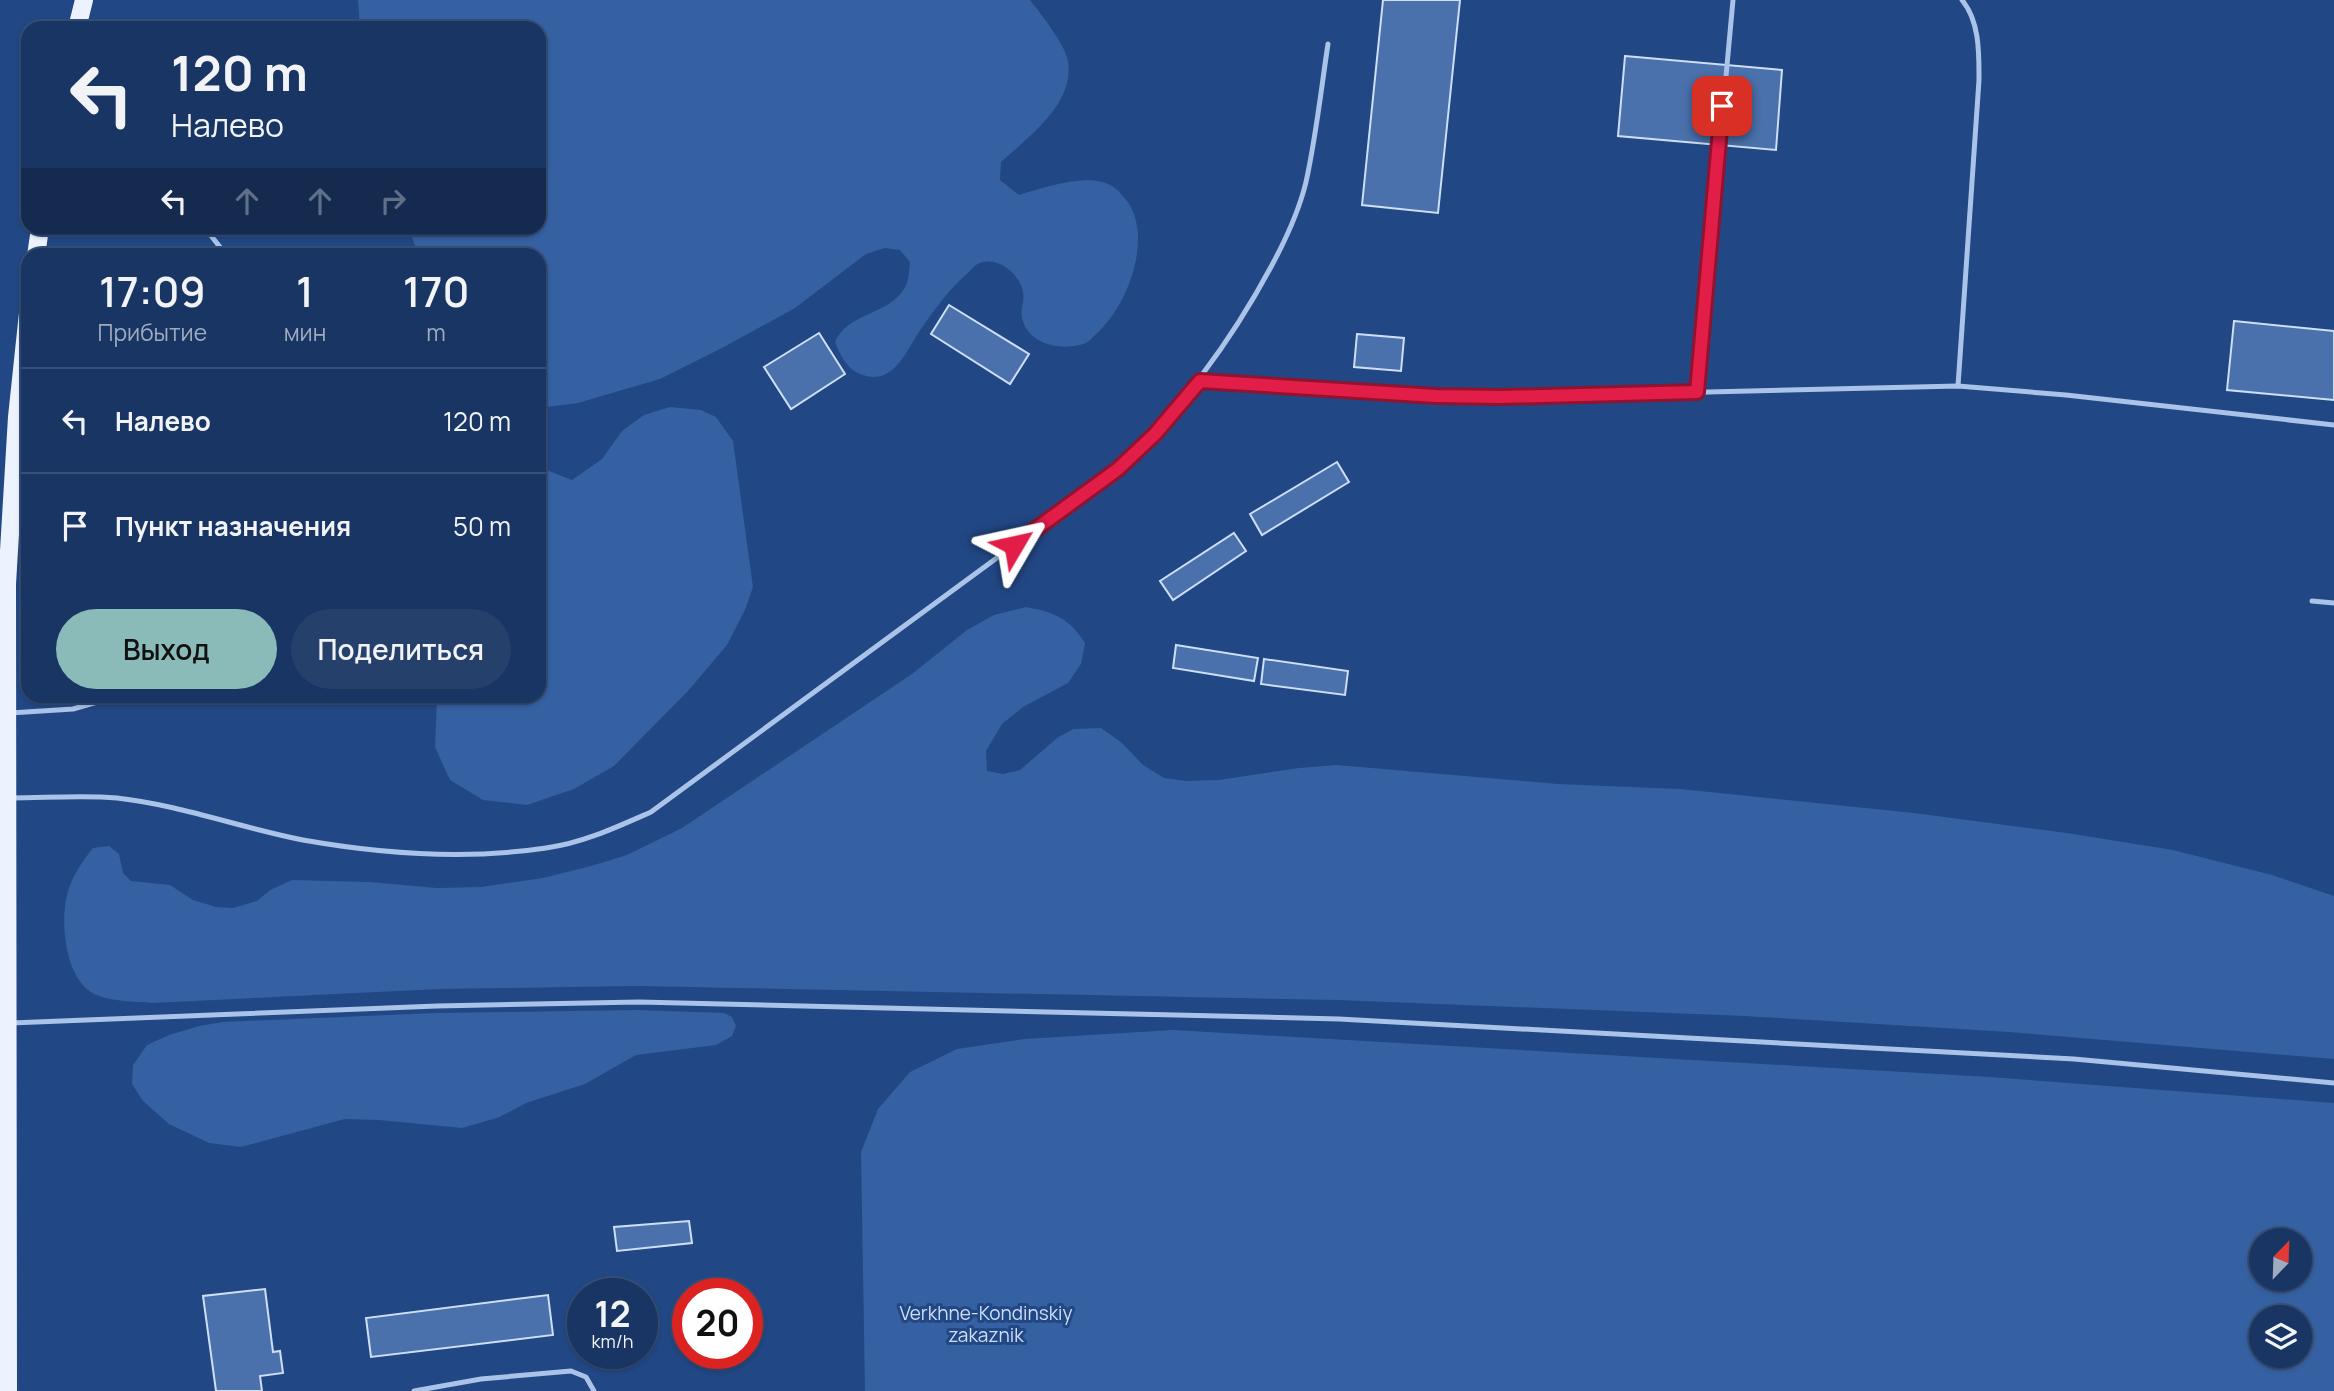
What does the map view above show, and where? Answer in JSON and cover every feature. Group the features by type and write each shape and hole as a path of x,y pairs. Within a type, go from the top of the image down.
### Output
{"main road":[{"path":"79,21 84,0"},
{"path":"8,1391 7,584 21,395"}],"lane":[{"path":"1697,392 1733,0"},
{"path":"1958,386 1979,80 1979,49 1975,28 1962,0"},
{"path":"6,798 115,798 157,805 303,840 380,851 477,855 548,848 602,834 651,812 1118,469 1155,434 1200,381 1254,299 1290,229 1306,183 1328,44"},
{"path":"1200,381 1436,396 1501,397 1958,386 2066,395 2334,425"},
{"path":"2312,601 2334,603"},
{"path":"6,713 73,709 94,703"},
{"path":"8,1023 437,1006 639,1002 1339,1018 2074,1059 2334,1083"},
{"path":"414,1391 481,1379 571,1371 586,1377 594,1391"}],"green space":[{"path":"358,0 1030,0 1052,29 1066,54 1068,77 1057,105 1047,118 1001,162 1000,180 1019,195 1082,181 1102,182 1116,189 1135,216 1138,234 1133,272 1107,323 1088,342 1065,347 1038,340 1025,327 1022,315 1023,292 1013,273 1001,264 987,261 980,263 961,279 943,300 898,365 882,376 872,377 851,369 835,342 849,325 897,298 906,286 910,262 900,250 885,248 866,254 795,308 660,379 578,403 546,407 546,248 416,248 411,235 546,235 546,21 360,21"},
{"path":"670,407 701,410 716,417 733,441 753,587 745,610 727,645 688,691 614,766 574,789 527,805 483,800 450,780 435,747 437,703 546,703 546,470 572,480 602,459 622,431 644,415"},
{"path":"1026,607 1053,614 1073,628 1085,643 1081,664 1068,683 1023,707 1002,724 986,751 987,771 1003,774 1020,770 1057,738 1073,729 1101,728 1122,743 1143,765 1164,778 1186,781 1219,780 1337,765 1558,784 1680,789 1914,813 2173,850 2272,875 2334,896 2334,1059 2009,1032 1745,1016 1337,1000 636,986 439,989 152,1003 100,997 84,987 71,963 64,920 67,895 74,876 93,848 109,846 119,854 123,873 131,881 170,885 193,900 216,907 233,908 257,901 270,890 292,880 370,882 437,888 481,887 543,878 591,866 627,855 682,828 912,674 967,630 994,615"},
{"path":"637,1010 724,1013 732,1017 736,1026 732,1036 716,1045 636,1055 585,1084 526,1103 500,1117 462,1128 345,1119 241,1147 209,1143 169,1124 143,1101 132,1084 133,1065 147,1045 169,1035 223,1022 435,1013"},
{"name":"Verkhne-Kondinskiy zakaznik","path":"1173,1030 1990,1077 2334,1103 2334,1391 865,1391 861,1152 878,1109 910,1072 957,1049 1024,1039"}],"building":[{"path":"1383,0 1460,0 1438,213 1362,205"},
{"path":"1625,56 1782,70 1776,150 1618,136"},
{"path":"949,305 1029,354 1010,384 931,334"},
{"path":"2234,321 2334,331 2334,400 2227,390"},
{"path":"819,333 845,374 791,409 764,367"},
{"path":"1357,334 1404,338 1401,371 1354,367"},
{"path":"1337,462 1349,482 1262,535 1250,514"},
{"path":"1234,533 1246,551 1173,600 1160,581"},
{"path":"1176,645 1258,658 1254,681 1173,668"},
{"path":"1264,659 1348,671 1345,695 1261,684"},
{"path":"689,1221 692,1243 617,1251 614,1227"},
{"path":"265,1289 273,1352 280,1351 283,1373 260,1376 262,1391 216,1391 203,1296"},
{"path":"548,1295 553,1335 371,1357 366,1318"}],"route":[{"path":"1014,545 1118,469 1155,434 1200,381 1436,396 1697,392 1722,106"}]}
